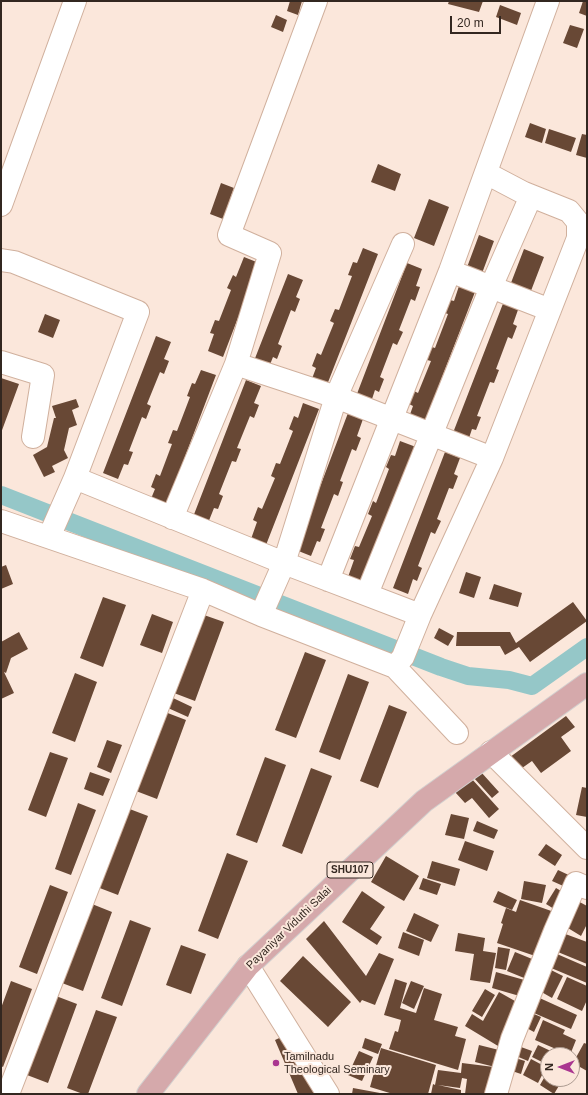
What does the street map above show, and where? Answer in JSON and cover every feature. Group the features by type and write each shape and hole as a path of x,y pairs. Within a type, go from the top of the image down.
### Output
{"main road":[{"name":"Payaniyar Viduthi Salai","path":"148,1094 248,966 424,800 587,684"}],"street":[{"path":"1,205 75,1"},
{"path":"172,518 236,364 270,253 229,235 316,1"},
{"path":"328,580 450,271 548,1"},
{"path":"399,662 492,458 578,238 583,214 569,212 531,196 486,173"},
{"path":"367,594 491,287 531,196"},
{"path":"263,610 282,568 336,397 403,244"},
{"path":"1,260 14,262 138,312 74,478 52,530"},
{"path":"450,271 550,310"},
{"path":"1,362 43,375 33,437"},
{"path":"236,364 336,397 492,458"},
{"path":"74,478 172,518 282,568 328,580 367,594 418,622"},
{"path":"1,521 52,530 203,590 263,610 399,662 457,733"},
{"path":"8,1094 203,590"},
{"path":"491,752 587,848"},
{"path":"496,1094 512,1039 576,883 587,888"},
{"path":"248,966 328,1094"}],"building":[{"path":"290,1 302,1 298,15 287,11"},
{"path":"449,1 483,1 479,12 448,4"},
{"path":"583,1 587,1 587,16 579,13"},
{"path":"500,5 521,13 517,25 496,17"},
{"path":"276,15 287,20 283,32 271,27"},
{"path":"570,25 584,29 577,48 563,43"},
{"path":"530,123 546,129 542,143 525,137"},
{"path":"549,129 576,138 571,152 545,143"},
{"path":"582,134 587,135 587,158 576,155"},
{"path":"378,164 401,174 395,191 371,182"},
{"path":"221,183 234,188 223,219 210,214"},
{"path":"429,199 449,207 434,246 414,238"},
{"path":"479,235 494,241 481,276 466,270"},
{"path":"363,248 378,254 325,390 310,384 316,368 312,366 317,353 321,355 334,323 330,321 335,309 339,310 352,276 348,275 353,262 357,263"},
{"path":"524,249 544,257 529,296 509,288"},
{"path":"244,257 259,263 223,357 208,351 214,334 210,333 215,320 219,321 231,290 227,288 233,275 236,277"},
{"path":"407,263 422,269 416,286 420,287 415,301 411,299 399,330 403,332 397,345 393,343 380,377 384,379 379,392 375,390 370,405 355,399"},
{"path":"288,274 303,280 296,297 300,299 295,312 291,310 278,344 282,346 277,359 273,357 267,372 252,366"},
{"path":"459,286 475,292 422,429 407,423 413,406 409,404 414,391 418,393 431,361 427,360 432,347 435,348 448,314 445,313 450,300 454,301"},
{"path":"504,301 519,307 513,324 517,326 512,339 508,337 496,369 499,370 494,383 490,382 477,416 481,417 476,430 472,429 467,444 451,438"},
{"path":"45,314 60,320 53,338 38,332"},
{"path":"156,336 171,342 164,359 169,361 164,374 160,372 147,404 151,406 146,419 142,417 129,451 133,452 128,465 124,464 118,479 103,473"},
{"path":"201,370 216,375 164,512 148,506 155,489 151,487 156,474 160,476 172,444 168,443 173,430 177,431 190,397 187,396 192,383 195,384"},
{"path":"1,378 19,384 1,433"},
{"path":"246,380 261,386 254,403 259,405 254,418 250,416 237,448 241,449 236,462 232,461 219,494 223,496 218,509 214,508 208,523 193,517"},
{"path":"76,399 79,407 72,410 77,425 69,428 64,450 68,458 52,466 55,472 44,477 33,455 47,447 54,418 56,418 52,406"},
{"path":"303,403 319,409 266,545 251,539 257,522 253,520 258,507 262,509 275,478 271,476 276,463 280,464 293,431 289,429 294,416 298,418"},
{"path":"348,413 363,419 357,436 361,438 356,451 352,449 340,481 343,482 338,496 334,494 321,528 325,529 320,542 317,541 311,556 296,550"},
{"path":"400,441 416,447 363,583 348,577 354,560 350,559 355,546 359,547 372,516 368,514 373,501 376,503 389,469 386,467 391,455 395,456"},
{"path":"445,452 460,458 454,474 458,476 453,489 449,488 437,519 441,521 435,534 431,532 418,566 422,568 417,581 413,579 408,594 393,588"},
{"path":"6,565 13,584 1,589 1,567"},
{"path":"466,572 481,577 474,598 459,593"},
{"path":"494,584 522,593 518,607 489,599"},
{"path":"103,597 126,605 103,667 80,658"},
{"path":"573,602 587,621 530,662 519,647 505,655 500,646 456,646 457,632 510,632 516,643"},
{"path":"152,614 173,622 162,653 140,645"},
{"path":"204,615 224,622 195,701 174,693"},
{"path":"439,628 454,636 448,646 434,638"},
{"path":"19,632 28,649 11,658 6,673 4,672 14,693 1,699 1,642"},
{"path":"305,652 326,660 296,738 275,730"},
{"path":"75,673 97,682 75,742 52,733"},
{"path":"348,674 369,682 340,760 319,752"},
{"path":"173,698 192,707 188,717 168,708"},
{"path":"389,705 407,712 378,788 360,781"},
{"path":"165,712 186,720 157,799 136,791"},
{"path":"566,716 575,727 561,737 571,751 541,773 532,761 515,773 506,760"},
{"path":"107,740 122,745 111,773 97,767"},
{"path":"50,752 68,758 46,817 28,810"},
{"path":"265,757 286,765 257,843 236,835"},
{"path":"311,768 332,776 302,854 282,846"},
{"path":"90,772 110,779 103,796 84,789"},
{"path":"481,772 499,792 492,798 474,778"},
{"path":"471,778 499,809 489,818 472,798 465,803 455,792"},
{"path":"582,787 587,788 587,817 576,815"},
{"path":"78,803 96,810 71,875 55,869"},
{"path":"127,808 148,816 118,895 97,887"},
{"path":"451,814 469,818 464,839 445,835"},
{"path":"477,821 498,830 494,839 473,831"},
{"path":"465,841 494,851 487,871 458,860"},
{"path":"546,844 562,855 555,866 538,855"},
{"path":"227,853 248,861 218,939 198,931"},
{"path":"386,856 419,876 404,901 371,882"},
{"path":"432,861 460,869 455,886 427,878"},
{"path":"558,870 575,878 570,889 552,881"},
{"path":"423,878 441,884 437,895 419,889"},
{"path":"524,881 546,885 542,903 521,899"},
{"path":"50,885 68,892 37,974 19,967"},
{"path":"556,888 568,895 559,912 546,904"},
{"path":"362,891 385,907 370,929 382,937 377,945 342,922"},
{"path":"498,891 517,900 512,910 493,902"},
{"path":"520,900 557,913 541,958 497,943 506,908 516,912"},
{"path":"576,900 587,906 587,924 581,936 563,925"},
{"path":"92,904 112,912 83,991 62,983"},
{"path":"414,913 439,925 431,942 406,931"},
{"path":"130,920 151,928 122,1006 101,998"},
{"path":"324,921 366,976 379,953 394,959 375,1005 362,1000 360,1003 306,939"},
{"path":"403,932 424,940 419,956 398,948"},
{"path":"560,932 587,942 587,964 553,950"},
{"path":"458,933 485,938 483,951 496,953 490,983 470,980 474,954 455,951"},
{"path":"181,945 206,954 191,994 166,985"},
{"path":"498,947 510,949 506,970 495,968"},
{"path":"550,951 587,967 587,983 544,965"},
{"path":"515,952 537,961 529,980 507,971"},
{"path":"303,956 351,1002 328,1027 280,981"},
{"path":"549,969 563,976 552,998 538,990"},
{"path":"496,972 528,981 523,997 492,988"},
{"path":"567,977 587,986 587,1000 582,1011 557,999"},
{"path":"395,979 407,983 400,1008 416,1013 424,988 442,994 434,1020 458,1027 455,1036 466,1039 458,1070 389,1049 395,1031 398,1032 401,1020 384,1015"},
{"path":"11,981 32,989 3,1067 1,1066 1,1008"},
{"path":"411,981 424,986 414,1009 402,1003"},
{"path":"485,989 495,995 482,1017 472,1011"},
{"path":"499,992 522,1005 498,1046 465,1026 472,1014 483,1021"},
{"path":"533,995 577,1015 571,1029 527,1010"},
{"path":"56,996 77,1004 48,1083 27,1075"},
{"path":"96,1010 117,1017 88,1094 83,1094 67,1088"},
{"path":"527,1011 541,1017 534,1032 521,1025"},
{"path":"543,1020 565,1030 563,1034 576,1040 573,1047 551,1047 535,1040"},
{"path":"517,1032 526,1035 521,1047 532,1051 528,1061 509,1053"},
{"path":"288,1034 314,1094 298,1094 275,1040"},
{"path":"365,1038 382,1044 378,1054 362,1048"},
{"path":"584,1043 587,1044 587,1071 580,1067 580,1050"},
{"path":"479,1045 499,1050 495,1067 475,1062"},
{"path":"538,1045 542,1047 540,1047 540,1061 532,1057"},
{"path":"381,1048 436,1065 428,1094 393,1094 370,1087"},
{"path":"359,1051 373,1057 362,1081 348,1075"},
{"path":"509,1056 525,1061 521,1074 506,1069"},
{"path":"531,1059 540,1064 540,1079 538,1083 523,1075"},
{"path":"462,1063 494,1067 491,1094 465,1094 467,1079 462,1078 460,1088 438,1085 461,1090 461,1094 431,1094 433,1084 435,1085 438,1070 461,1073"},
{"path":"543,1087 558,1087 554,1094"},
{"path":"353,1088 380,1093 380,1094 352,1094"}],"waterway":[{"path":"1,495 441,667 468,676 509,680 532,686 587,647"}],"place":[{"name":"Tamilnadu Theological Seminary","path":"276,1063"}]}
